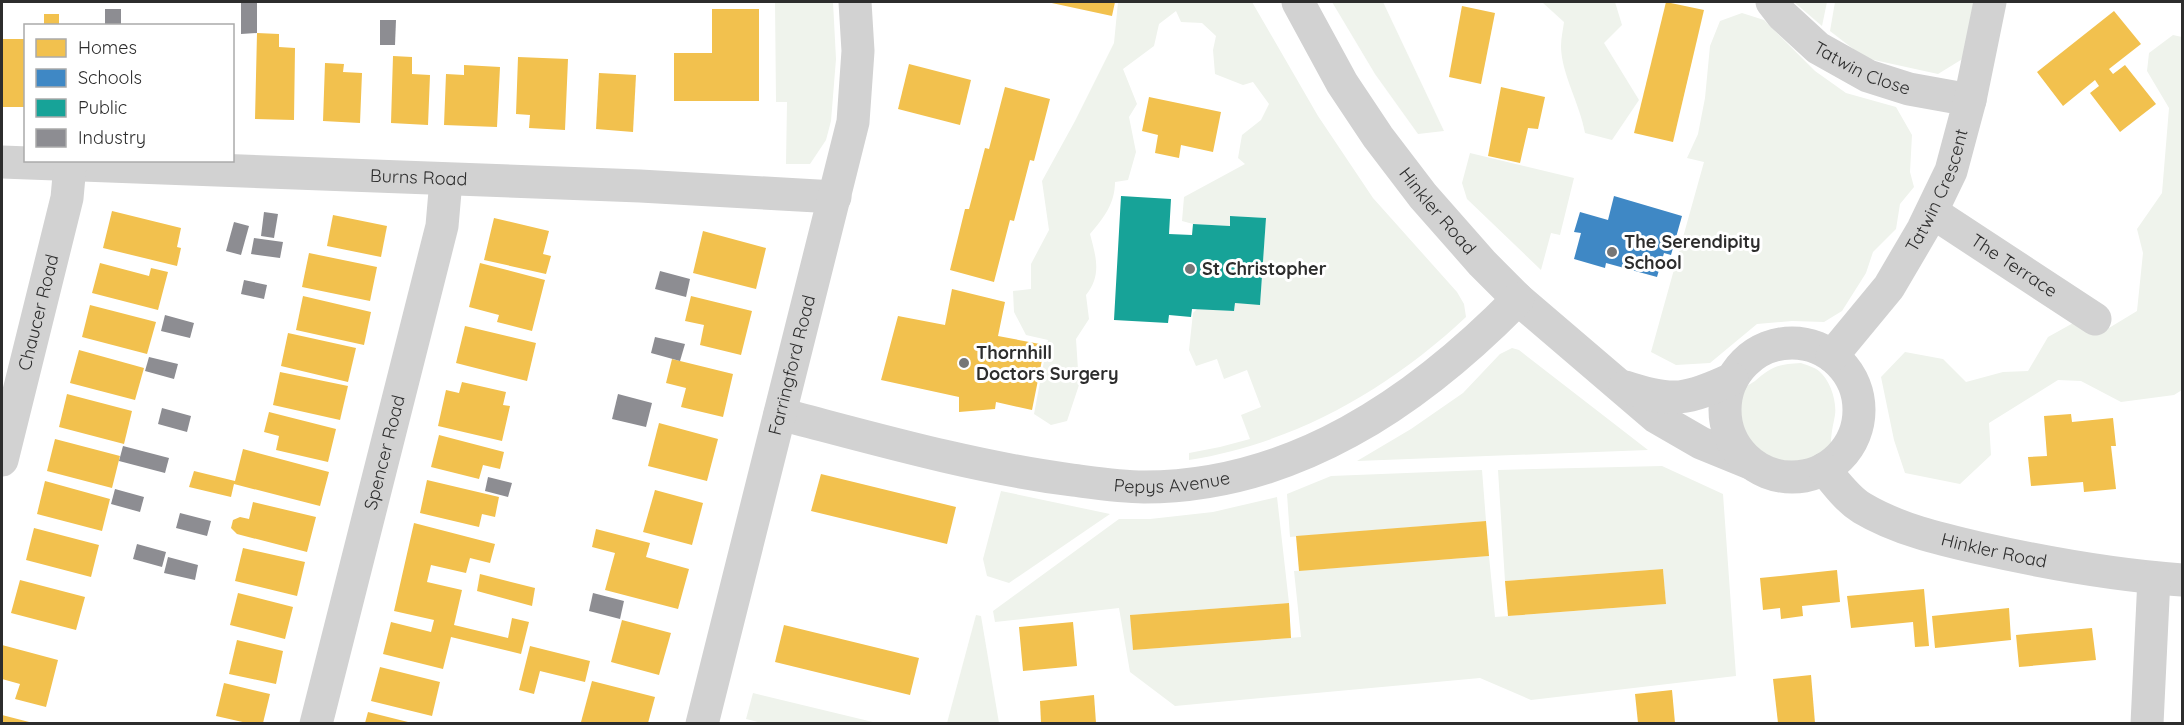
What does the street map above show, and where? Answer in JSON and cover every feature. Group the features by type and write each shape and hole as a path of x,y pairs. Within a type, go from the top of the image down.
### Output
{"street":[{"name":"Farringford Road","path":"702,723 853,122 858,51 855,2"},
{"name":"Hinkler Road","path":"1298,2 1342,83 1391,154 1455,234 1518,299 1656,417 1701,443 1750,463"},
{"name":"Tatwin Crescent","path":"1832,356 1889,287 1932,212 1952,171 1970,100 1990,2"},
{"name":"Tatwin Close","path":"1767,3 1818,48 1868,76 1909,89 1970,100"},
{"name":"Burns Road","path":"2,162 720,190 835,197"},
{"name":"Chaucer Road","path":"2,460 67,198 70,165"},
{"name":"Spencer Road","path":"316,723 442,226 446,180"},
{"name":"The Terrace","path":"1932,212 2095,319"},
{"name":"Pepys Avenue","path":"780,414 997,468 1052,477 1143,488 1210,482 1269,468 1303,455 1382,412 1472,345 1518,299"},
{"path":"1793,342 1812,346 1832,356 1848,373 1857,393 1859,416 1854,437 1841,456 1824,470 1806,476 1786,477 1767,473 1750,463 1738,450 1729,434 1725,415 1726,396 1732,379 1746,360 1766,348 1793,342"},
{"name":"Hinkler Road","path":"1619,384 1653,396 1678,398 1702,393 1732,379"},
{"name":"Hinkler Road","path":"1824,470 1850,499 1863,508 1911,529 2012,555 2064,565 2168,579"},
{"path":"2146,723 2168,579"}],"shaded area":[{"path":"775,2 833,2 836,59 831,121 826,140 810,164 786,164 787,102 776,102"},
{"path":"1118,2 1252,2 1318,116 1373,198 1457,292 1464,304 1466,317 1405,368 1338,410 1266,441 1189,460 1189,453 1250,439 1241,415 1261,407 1247,370 1224,379 1217,359 1196,366 1189,350 1193,313 1197,309 1234,311 1235,303 1260,304 1266,218 1231,216 1230,226 1193,224 1182,221 1184,197 1245,164 1238,158 1242,135 1261,120 1269,104 1253,82 1243,85 1215,74 1213,50 1216,36 1202,23 1181,22 1176,11 1159,24 1154,46 1123,69 1137,104 1129,117 1136,152 1128,180 1115,182 1115,190 1108,210 1090,234 1096,258 1096,273 1086,295 1089,319 1076,339 1079,385 1067,421 1051,425 1034,414 1048,340 1026,335 1014,312 1013,291 1031,289 1031,264 1049,230 1042,181 1114,43"},
{"path":"1332,2 1383,2 1444,131 1418,134 1375,74"},
{"path":"1542,2 1615,2 1622,25 1604,43 1639,100 1612,140 1585,133 1564,67 1561,43 1564,22"},
{"path":"1794,2 1827,2 1822,26"},
{"path":"1835,2 1974,2 1964,58 1938,74 1865,58 1830,31"},
{"path":"1742,13 1764,20 1815,71 1846,93 1896,107 1912,135 1910,172 1914,187 1900,204 1896,229 1873,252 1866,273 1842,311 1824,322 1792,321 1757,324 1710,363 1676,365 1651,352 1704,162 1687,158 1698,134 1705,98 1710,46 1720,21"},
{"path":"2173,35 2182,37 2182,390 2174,395 2121,402 2081,381 2058,380 1989,423 1991,455 1960,484 1905,473 1894,440 1881,377 1905,352 1943,359 1966,382 2003,372 2028,371 2048,337 2075,322 2104,331 2137,311 2143,253 2137,229 2162,193 2169,108 2147,71 2149,53"},
{"path":"1470,153 1574,178 1560,235 1551,233 1541,270 1467,199 1462,183"},
{"path":"1512,348 1519,350 1648,450 1357,461 1411,429 1463,393 1500,354"},
{"path":"1801,363 1819,371 1832,391 1835,415 1831,444 1822,452 1804,461 1779,461 1768,456 1749,441 1739,419 1739,400 1743,389 1771,369 1786,364"},
{"path":"1662,466 1723,494 1736,676 1531,700 1480,678 1175,706 1130,672 1119,608 995,622 993,611 1119,519 1150,519 1213,512 1277,497 1289,603 1131,615 1133,650 1301,637 1294,571 1489,556 1495,617 1666,604 1663,569 1505,581 1498,470"},
{"path":"1482,470 1486,521 1290,537 1287,494 1331,476"},
{"path":"1001,491 1110,514 1009,583 987,576 983,559"},
{"path":"976,615 981,616 999,723 947,723"},
{"path":"753,693 877,723 766,724 746,719"}],"building: Homes":[{"path":"1047,2 1115,2 1112,16"},
{"path":"1666,2 1704,10 1673,142 1634,133"},
{"path":"1462,6 1495,13 1481,84 1449,77"},
{"path":"712,9 759,9 759,101 674,101 674,53 712,53"},
{"path":"2114,11 2141,44 2109,69 2113,74 2125,65 2156,104 2120,132 2090,93 2099,86 2095,80 2063,106 2037,72"},
{"path":"44,14 59,14 59,24 44,24"},
{"path":"257,33 279,34 279,47 295,48 294,120 255,119"},
{"path":"2,39 24,39 24,107 2,107"},
{"path":"393,56 412,57 412,74 430,75 428,125 391,123"},
{"path":"518,57 568,59 565,130 529,128 530,115 516,114"},
{"path":"325,63 344,64 343,72 362,73 360,123 323,121"},
{"path":"909,64 971,80 960,125 898,109"},
{"path":"464,65 500,67 497,127 444,125 446,74 464,75"},
{"path":"599,73 636,75 633,132 596,129"},
{"path":"1005,87 1050,99 1034,161 1030,160 1014,221 1010,220 994,282 950,270 965,209 969,209 985,148 989,149"},
{"path":"1501,87 1545,97 1538,129 1528,128 1520,163 1488,156"},
{"path":"1149,97 1221,112 1213,152 1181,145 1179,158 1155,153 1158,135 1142,131"},
{"path":"112,211 181,228 177,247 181,248 177,266 103,248"},
{"path":"333,215 387,226 381,257 327,246"},
{"path":"494,218 549,231 543,254 551,256 546,274 484,260"},
{"path":"703,231 766,248 756,289 693,273"},
{"path":"309,253 377,267 370,301 302,287"},
{"path":"100,263 149,276 151,268 168,272 158,310 92,293"},
{"path":"480,263 545,280 532,331 497,322 499,315 469,307"},
{"name":"Thornhill Doctors Surgery","path":"952,289 1005,302 998,336 1045,345 1032,410 996,402 995,409 959,412 959,397 881,380 898,316 945,325"},
{"path":"303,296 371,312 364,345 296,330"},
{"path":"691,296 752,311 741,355 700,345 704,325 685,321"},
{"path":"90,305 156,322 147,354 82,337"},
{"path":"465,326 536,343 527,381 456,363"},
{"path":"288,333 356,348 348,382 281,366"},
{"path":"79,350 144,368 135,400 70,383"},
{"path":"672,359 733,374 723,417 681,407 686,388 666,383"},
{"path":"280,372 348,386 340,420 273,405"},
{"path":"462,382 506,392 503,405 510,406 502,441 438,426 446,390 459,393"},
{"path":"67,394 132,411 124,444 59,427"},
{"path":"269,412 336,429 328,462 276,450 279,436 264,432"},
{"path":"2071,414 2072,422 2113,418 2116,446 2111,446 2116,489 2084,492 2083,482 2031,486 2028,457 2047,456 2044,416"},
{"path":"659,423 718,439 707,481 648,466"},
{"path":"439,435 504,452 500,469 483,465 479,479 431,467"},
{"path":"55,439 120,456 112,488 47,471"},
{"path":"243,449 329,472 320,506 234,484 231,497 189,487 194,471 235,481"},
{"path":"821,474 956,507 947,544 811,511"},
{"path":"427,480 499,497 495,517 482,514 479,527 420,513"},
{"path":"45,481 110,499 102,531 37,514"},
{"path":"655,490 703,503 692,545 643,532"},
{"path":"253,502 316,517 307,552 237,534 231,528 233,520 240,517 249,519"},
{"path":"1486,521 1489,556 1299,571 1296,536"},
{"path":"414,523 495,544 490,563 470,558 466,573 431,565 427,582 462,590 454,625 508,638 512,618 529,622 521,654 451,637 443,669 383,654 391,622 431,632 434,620 394,611"},
{"path":"34,528 99,545 91,577 26,560"},
{"path":"596,529 650,543 646,557 689,569 678,609 605,590 615,553 592,547"},
{"path":"243,548 305,562 297,596 235,581"},
{"path":"1663,569 1666,604 1508,616 1505,581"},
{"path":"1837,570 1840,602 1802,606 1803,616 1781,619 1780,608 1763,610 1760,578"},
{"path":"480,574 535,588 532,606 477,591"},
{"path":"20,580 85,597 76,630 11,613"},
{"path":"1924,589 1929,646 1915,647 1913,622 1851,628 1847,596"},
{"path":"238,593 293,607 285,639 230,625"},
{"path":"1289,603 1291,638 1133,650 1130,615"},
{"path":"2009,608 2011,640 1935,648 1932,616"},
{"path":"622,620 671,633 659,675 611,662"},
{"path":"1073,622 1077,666 1023,671 1019,627"},
{"path":"784,625 919,658 910,695 775,662"},
{"path":"2092,628 2096,660 2019,667 2016,635"},
{"path":"237,640 283,651 276,684 229,674"},
{"path":"2,645 58,660 46,707 15,699 20,684 2,679"},
{"path":"530,646 590,661 585,682 540,671 534,694 519,690"},
{"path":"380,667 440,682 432,716 371,701"},
{"path":"1811,675 1815,723 1778,723 1773,679"},
{"path":"592,681 655,697 648,723 581,722"},
{"path":"224,683 270,694 263,723 247,723 216,716"},
{"path":"1672,690 1675,723 1638,723 1635,694"},
{"path":"1094,695 1096,723 1041,723 1040,701"},
{"path":"368,712 412,723 365,723"},
{"path":"2,715 33,723 2,723"}],"building: Schools":[{"path":"1614,196 1682,216 1671,255 1664,253 1657,277 1606,263 1605,268 1574,259 1581,233 1574,232 1580,212 1608,220"}],"building: Public":[{"name":"St Christopher","path":"1121,196 1171,199 1169,234 1192,235 1193,224 1230,226 1230,216 1266,218 1260,305 1235,303 1234,311 1192,309 1191,317 1169,315 1168,323 1114,320"}],"building: Industry":[{"path":"241,2 257,2 257,33 241,34"},
{"path":"105,9 121,9 121,24 105,24"},
{"path":"380,20 396,20 395,45 380,45"},
{"path":"264,212 278,214 274,238 261,236"},
{"path":"234,222 249,226 241,255 226,251"},
{"path":"254,238 283,242 280,258 251,254"},
{"path":"660,271 690,279 686,297 655,289"},
{"path":"244,280 267,285 264,299 241,294"},
{"path":"165,315 194,323 190,338 161,331"},
{"path":"655,337 685,344 680,361 651,353"},
{"path":"149,357 178,364 174,379 145,371"},
{"path":"618,394 652,403 646,427 612,419"},
{"path":"162,408 191,416 187,432 158,424"},
{"path":"123,446 169,458 165,473 119,461"},
{"path":"488,477 512,483 508,497 485,491"},
{"path":"115,489 144,497 140,512 111,504"},
{"path":"180,513 211,521 207,536 176,528"},
{"path":"137,544 166,552 162,567 133,559"},
{"path":"168,557 198,565 195,580 164,573"},
{"path":"593,593 624,601 620,619 589,611"}],"place":[{"name":"The Serendipity School","path":"1612,252"},
{"name":"St Christopher","path":"1190,269"},
{"name":"Thornhill Doctors Surgery","path":"964,363"}]}
